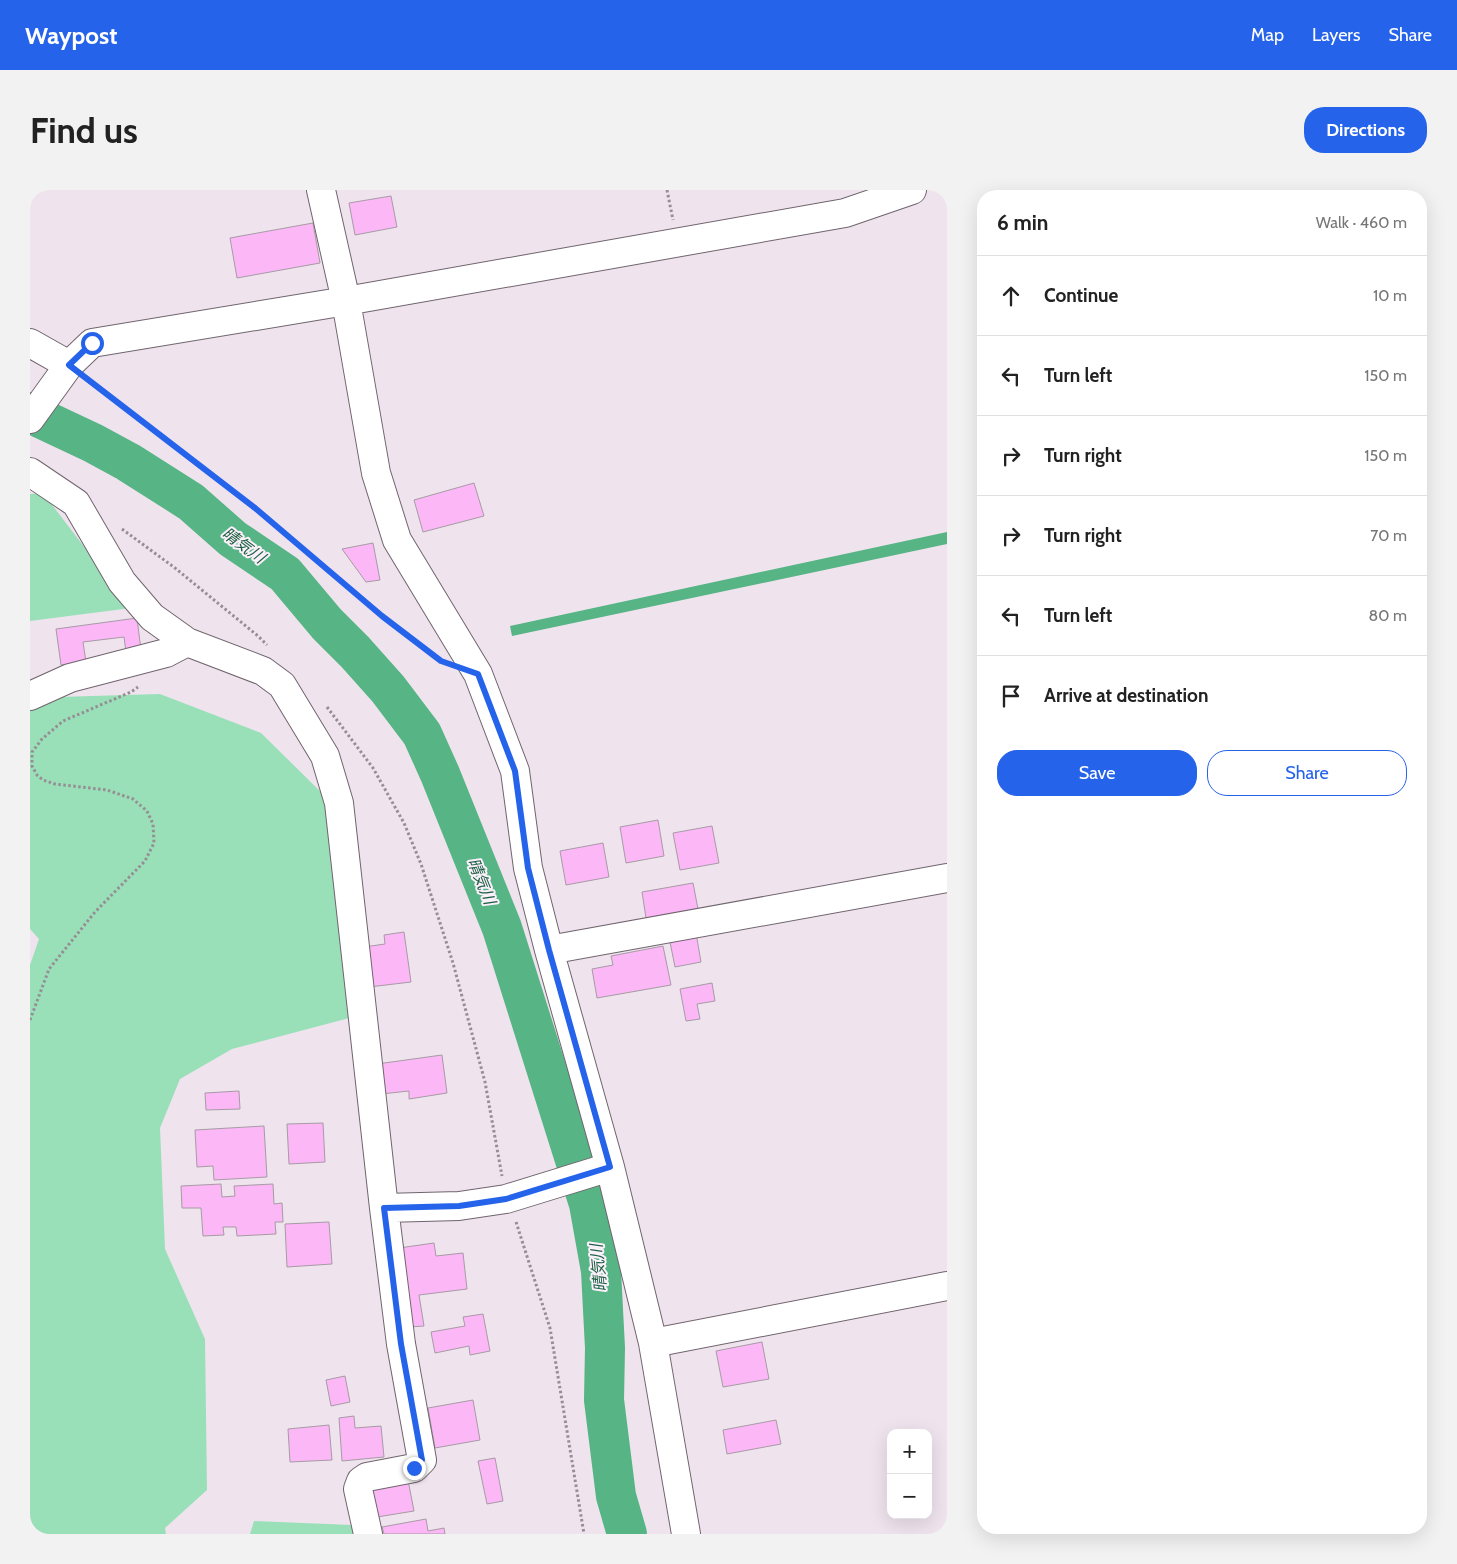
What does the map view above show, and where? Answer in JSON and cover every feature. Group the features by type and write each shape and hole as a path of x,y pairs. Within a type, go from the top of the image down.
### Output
{"street":[{"path":"321,190 346,301 376,473 397,540 478,674 515,771 528,868 610,1167 653,1343 686,1534"},
{"path":"30,419 69,365 92,343 346,301 845,213 912,190"},
{"path":"30,343 69,365"},
{"path":"30,472 76,503 122,582 152,617 187,642 263,672 282,685 325,756 339,802 401,1344 422,1460 414,1468 367,1477 361,1481 358,1489 368,1534"},
{"path":"30,696 70,678 166,653 187,642"},
{"path":"549,950 947,878"},
{"path":"384,1208 459,1206 506,1199 610,1167"},
{"path":"653,1343 947,1286"}],"path":[{"path":"69,365 255,508 382,616 441,661"},
{"path":"30,1020 49,969 95,912 145,861 154,843 153,824 148,811 133,799 107,790 55,784 43,780 37,775 32,766 32,752 42,739 63,721 139,687"},
{"path":"506,1199 519,1230 550,1328 584,1534"}],"shaded area":[{"path":"43,493 131,608 30,621 30,494"},
{"path":"947,532 947,544 512,636 510,626"},
{"path":"160,694 261,733 327,798 353,1017 232,1049 180,1079 160,1128 165,1249 205,1339 207,1490 165,1528 166,1534 30,1534 30,965 39,939 30,929 30,711 58,697"},
{"path":"254,1521 352,1525 353,1534 250,1534"}],"building":[{"path":"391,196 397,227 355,235 349,203"},
{"path":"313,223 320,263 237,278 230,238"},
{"path":"474,483 484,516 423,532 414,500"},
{"path":"373,543 380,580 366,582 342,549"},
{"path":"137,618 141,650 126,652 124,637 83,642 86,662 61,665 56,629"},
{"path":"658,820 664,856 626,863 620,827"},
{"path":"712,826 719,863 680,870 673,833"},
{"path":"603,843 609,877 566,885 560,851"},
{"path":"693,883 698,909 646,918 642,892"},
{"path":"404,932 411,982 369,987 364,947 385,944 384,935"},
{"path":"696,933 701,962 675,967 669,937"},
{"path":"663,946 671,985 597,998 592,969 613,965 611,956"},
{"path":"712,983 715,1001 697,1004 700,1019 686,1021 680,989"},
{"path":"442,1055 447,1093 409,1099 409,1091 381,1094 377,1064"},
{"path":"239,1091 240,1109 206,1110 205,1093"},
{"path":"323,1123 325,1162 289,1164 287,1124"},
{"path":"264,1126 267,1177 214,1180 213,1166 197,1167 195,1130"},
{"path":"221,1184 222,1197 235,1196 234,1186 273,1184 274,1204 282,1203 283,1222 275,1222 276,1234 237,1236 236,1227 223,1227 224,1235 203,1236 201,1208 182,1208 181,1186"},
{"path":"329,1222 332,1264 287,1267 285,1224"},
{"path":"434,1243 436,1256 463,1253 467,1289 419,1295 424,1326 409,1327 399,1248"},
{"path":"483,1314 490,1351 470,1355 469,1346 435,1353 431,1332 465,1326 463,1317"},
{"path":"762,1342 769,1379 723,1387 716,1351"},
{"path":"345,1376 350,1402 331,1406 326,1380"},
{"path":"473,1400 480,1440 435,1448 428,1408"},
{"path":"354,1416 355,1428 381,1426 384,1457 342,1461 339,1418"},
{"path":"776,1420 781,1444 727,1454 723,1430"},
{"path":"329,1425 332,1460 290,1462 288,1429"},
{"path":"495,1458 503,1501 487,1504 478,1461"},
{"path":"408,1480 414,1511 377,1517 371,1487"},
{"path":"426,1519 428,1531 444,1528 445,1534 384,1534 382,1527"}],"waterway":[{"name":"晴気川","path":"30,412 128,462 191,502 233,539 285,574 327,624 388,689 422,734 502,928 589,1204 601,1271 605,1348 604,1400 616,1496 627,1534"}],"route":[{"path":"92,343 69,365 255,508 382,616 441,661 478,674 515,771 528,868 610,1167 506,1199 459,1206 384,1208 401,1344 422,1460 414,1468"}]}
